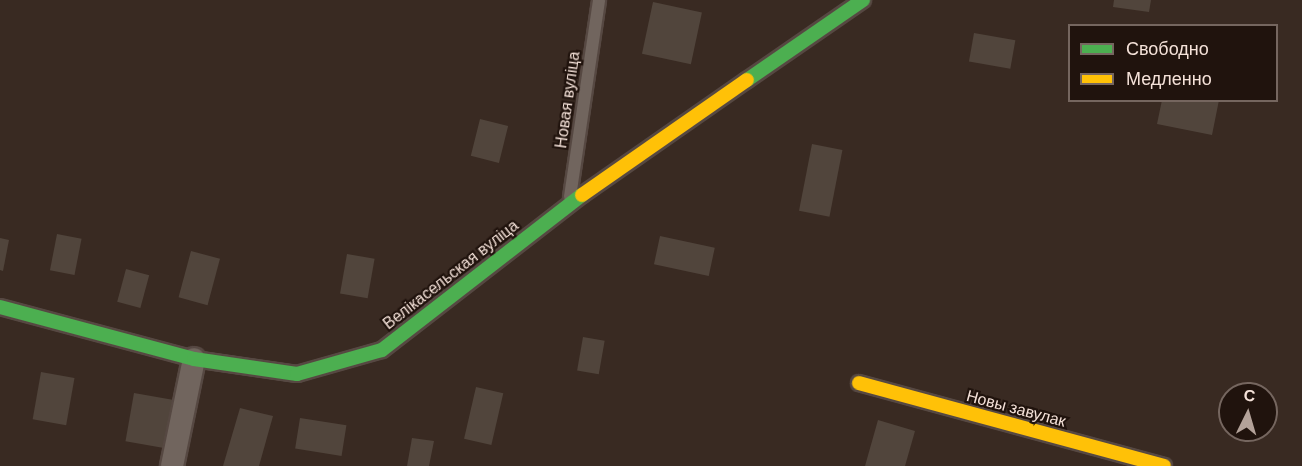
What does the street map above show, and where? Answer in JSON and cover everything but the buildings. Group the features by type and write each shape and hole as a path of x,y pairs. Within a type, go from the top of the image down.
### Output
{"street":[{"name":"Велікасельская вуліца","path":"0,307 194,358 297,374 382,350 569,204 863,0"},
{"path":"172,466 194,358"},
{"name":"Новы завулак","path":"859,383 1164,466"}],"lane":[{"name":"Новая вуліца","path":"569,204 599,0"}],"traffic: fast":[{"path":"747,80 863,0"},
{"path":"0,307 194,359 297,374 382,350 582,195"}],"traffic: slow":[{"path":"582,195 747,80"},
{"path":"859,383 1164,466"}]}
